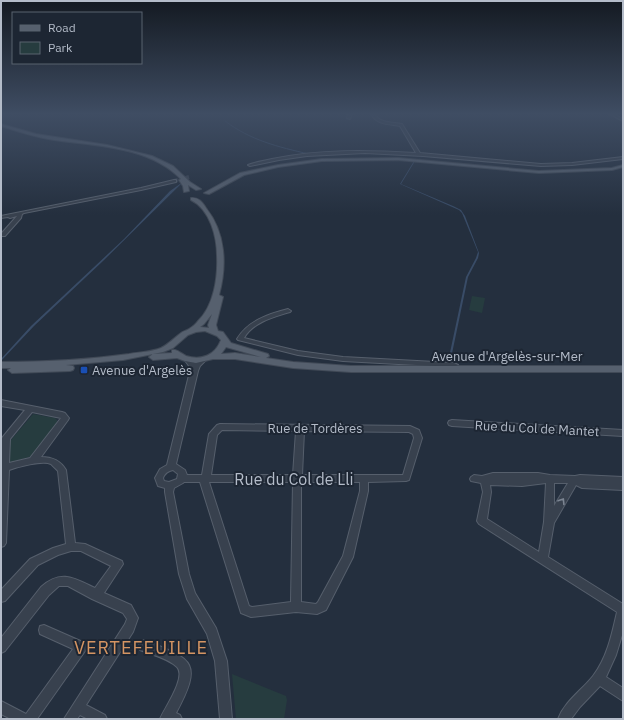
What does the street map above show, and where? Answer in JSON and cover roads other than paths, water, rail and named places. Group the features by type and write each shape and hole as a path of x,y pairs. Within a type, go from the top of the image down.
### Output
{"main road":[{"path":"1,365 81,363 114,359 163,350 200,324 210,308 216,291 221,259 216,230 201,204 193,199 185,197 184,194 187,190 184,183 172,171 149,158 107,148"},
{"path":"117,148 152,157 167,164 192,186 203,192"},
{"path":"193,199 203,192 242,174 278,166 322,160 398,159 539,172 612,169 623,166"},
{"path":"186,191 203,192"},
{"path":"203,192 205,202 220,230 226,259 224,281 212,325 215,332"},
{"path":"1,370 54,370 86,367 165,355 178,355 187,359 207,358 221,350 224,341 220,334 206,329 191,331"},
{"path":"177,340 174,348 178,355"},
{"name":"Avenue d'Argelès-sur-Mer","path":"224,341 228,345 236,348 273,357 391,369"},
{"name":"Avenue d'Argelès-sur-Mer","path":"207,358 235,356 293,365 325,368 623,369"}],"street":[{"path":"415,148 418,153"},
{"path":"250,165 287,158 328,153 418,153 540,165 623,158"},
{"path":"2,235 9,217 28,211 161,185 174,181"},
{"path":"288,311 266,317 249,329 240,339 291,352 343,359 454,365"},
{"path":"170,467 194,371 197,365 207,358"},
{"path":"187,359 192,365 194,371"},
{"path":"1,403 62,415 65,418 62,425 33,462"},
{"path":"1,543 4,438 30,409"},
{"name":"Rue du Col de Mantet","path":"452,423 623,433"},
{"name":"Rue de Tordères","path":"205,479 213,434 220,427 410,429 416,432 418,438 406,478"},
{"path":"296,608 297,479 300,428"},
{"path":"2,468 45,459 54,462 62,470 71,548"},
{"path":"170,467 181,469 183,475 182,478 178,483 170,486 161,483 159,478 162,471 170,467"},
{"name":"Rue du Col de Lli","path":"182,478 406,478"},
{"path":"205,479 245,610 251,612 296,608 317,609 322,606 348,557 364,491 364,478"},
{"path":"474,479 485,479 494,482 540,481 550,479 575,480 580,478 623,481"},
{"path":"485,479 487,492 482,522 623,610 613,646 598,678 580,696 564,719"},
{"path":"543,559 549,522 550,479"},
{"path":"575,480 582,484 623,486"},
{"path":"549,522 575,480"},
{"path":"170,486 169,492 184,574 191,595 212,632 221,661 226,719"},
{"path":"1,597 34,562 44,556 71,548 82,547 118,564 96,595"},
{"path":"3,640 52,584 60,581 69,581 127,609 133,618 129,628 70,719"},
{"path":"30,719 81,647 44,630"},
{"path":"144,646 181,662 186,671 186,680 170,718"},
{"path":"598,678 623,695"},
{"path":"1,707 24,719"},
{"path":"78,708 101,719"}],"water":[{"path":"423,157 415,161 401,184 461,210 465,216 479,253 468,277 450,363 443,367 448,362 466,277 478,252 462,213 459,210 400,184 414,161"},
{"path":"180,184 103,261 34,326 1,361 1,359 31,326 124,239 170,191"}],"waterway":[{"path":"285,148 309,154"}],"tunnel":[{"path":"174,181 189,177"}],"place":[{"name":"Avenue d'Argelès","path":"84,370"}],"district":[{"name":"VERTEFEUILLE","path":"141,648"}]}
